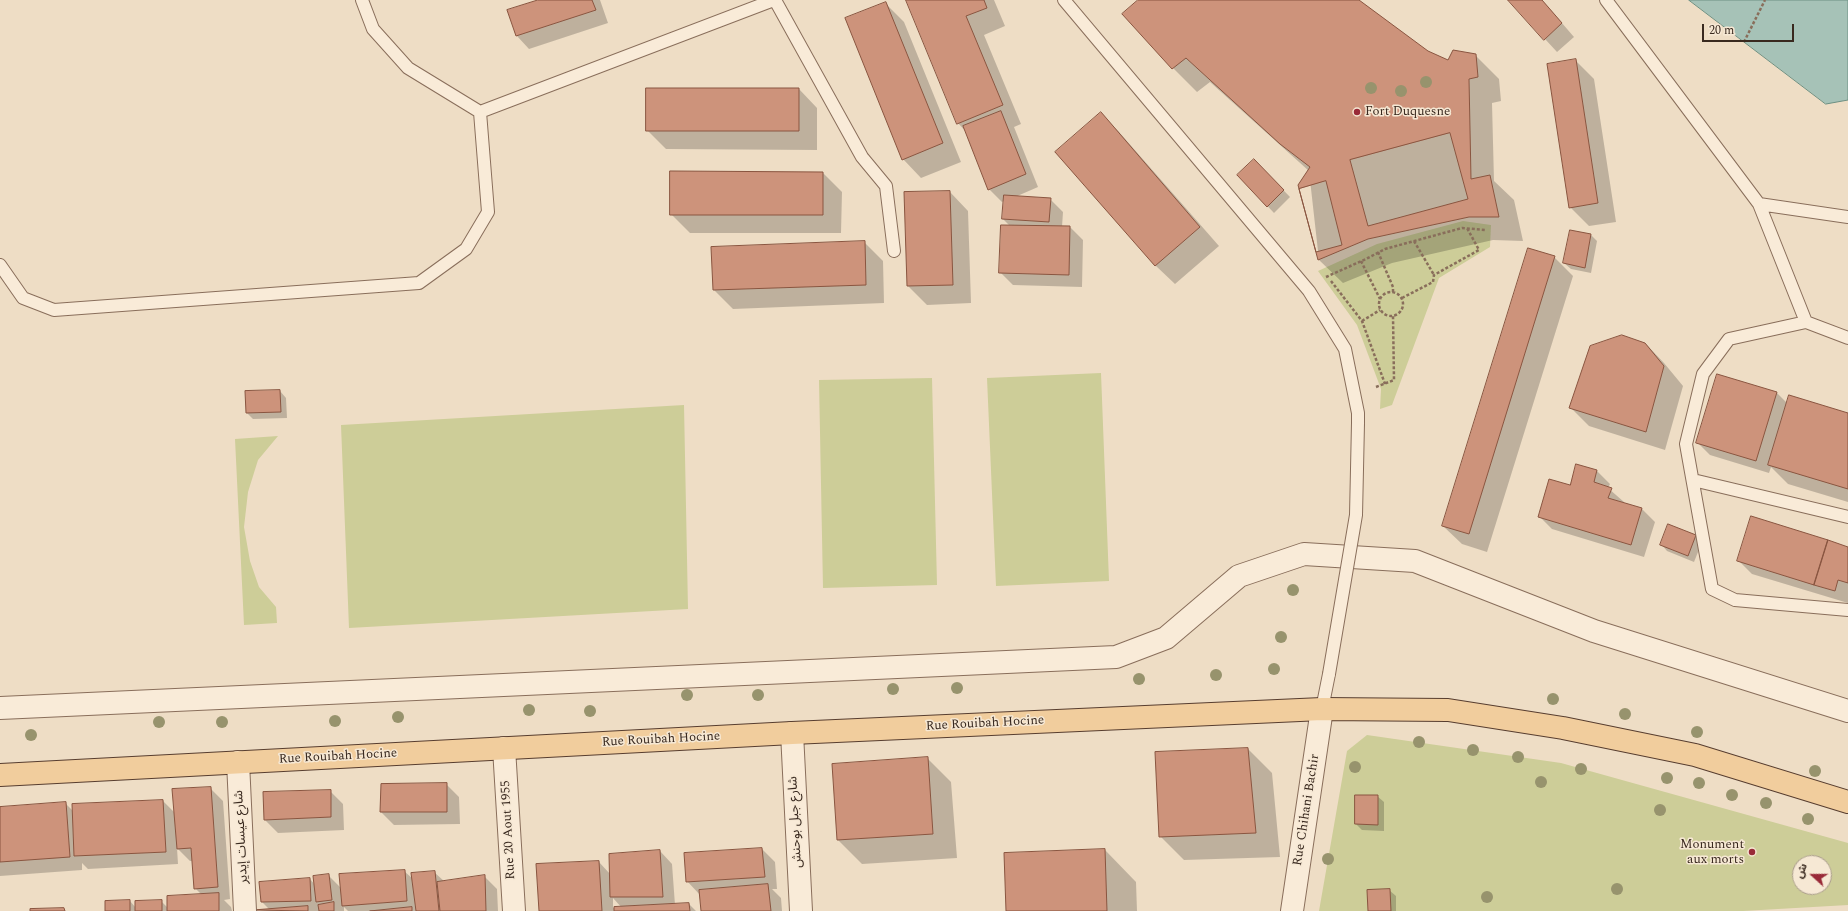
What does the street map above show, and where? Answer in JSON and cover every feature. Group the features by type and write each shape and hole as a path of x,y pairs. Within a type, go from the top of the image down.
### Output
{"main road":[{"name":"Rue Rouibah Hocine","path":"0,775 792,733 1322,709 1448,710 1563,728 1695,755 1848,802"}],"street":[{"path":"0,708 1116,657 1166,638 1239,576 1304,554 1415,561 1594,631 1848,711"},
{"name":"Rue Chihani Bachir","path":"1292,911 1322,709"},
{"name":"شارع جبل بوحنش","path":"792,733 801,911"},
{"name":"Rue 20 Aout 1955","path":"504,748 514,911"},
{"name":"شارع عيسات إيدير","path":"238,762 245,911"}],"lane":[{"path":"362,0 373,29 408,68 480,112"},
{"path":"480,112 775,0 862,157 886,186 894,250"},
{"path":"1064,0 1305,286 1345,349 1355,396 1358,423 1356,515 1322,709"},
{"path":"1606,0 1759,204 1806,322"},
{"path":"0,265 23,298 54,310 419,283 466,249 488,212 480,112"},
{"path":"1759,204 1848,217"},
{"path":"1848,338 1806,322 1729,339 1703,374 1686,444 1712,589 1735,600 1848,610"},
{"path":"1692,480 1848,517"}],"path":[{"path":"1744,42 1765,0"},
{"path":"1305,286 1378,252 1414,241 1467,228 1486,230"},
{"path":"1434,275 1479,250 1467,228"},
{"path":"1402,298 1433,282 1434,275 1414,241"},
{"path":"1378,252 1393,287 1393,292"},
{"path":"1361,261 1380,299 1380,310"},
{"path":"1380,299 1385,293 1393,292 1402,298"},
{"path":"1380,310 1386,315 1393,316 1400,312 1402,308 1402,298"},
{"path":"1362,321 1380,310"},
{"path":"1355,396 1394,380 1393,316"}],"green space":[{"path":"1463,221 1491,225 1490,247 1439,278 1392,405 1380,409 1381,389 1357,325 1318,271 1377,244"},
{"path":"1101,373 1109,581 996,586 987,378"},
{"path":"932,378 937,585 823,588 819,380"},
{"path":"684,405 688,609 349,628 341,425"},
{"path":"278,436 258,460 248,492 244,527 250,561 259,587 276,607 277,623 244,625 235,439"},
{"path":"1367,735 1561,763 1848,843 1848,905 1743,911 1319,911 1347,751"}],"shaded area":[{"path":"1689,0 1848,0 1848,100 1826,104"}],"building":[{"path":"538,0 592,0 596,10 516,36 507,10"},
{"path":"906,0 984,0 987,8 966,16 1003,105 957,124"},
{"name":"Fort Duquesne","path":"1138,0 1359,0 1428,51 1448,60 1453,50 1476,54 1478,77 1469,79 1471,179 1490,175 1499,217 1469,217 1368,239 1318,260 1298,185 1310,167 1280,144 1186,58 1172,69 1122,14"},
{"path":"1508,0 1542,0 1562,23 1544,40"},
{"path":"886,2 943,143 902,160 845,18"},
{"path":"1576,59 1598,203 1569,208 1547,64"},
{"path":"646,88 799,88 799,131 646,131"},
{"path":"1001,111 1026,174 988,190 963,126"},
{"path":"1101,112 1200,227 1155,266 1055,152"},
{"path":"1450,133 1468,199 1368,226 1350,160"},
{"path":"1254,159 1284,190 1267,207 1237,175"},
{"path":"670,171 823,172 823,215 670,215"},
{"path":"1326,181 1342,245 1316,252 1299,189"},
{"path":"950,191 953,285 907,286 904,192"},
{"path":"1004,195 1051,198 1049,222 1002,219"},
{"path":"1001,225 1070,226 1069,275 999,273"},
{"path":"1570,230 1591,234 1585,268 1563,263"},
{"path":"865,241 866,285 713,290 711,247"},
{"path":"1528,248 1555,256 1469,534 1442,526"},
{"path":"1622,335 1645,343 1664,366 1646,432 1569,408 1590,346"},
{"path":"1717,374 1777,392 1756,461 1696,443"},
{"path":"280,390 281,412 246,413 245,391"},
{"path":"1789,395 1848,413 1848,489 1768,465"},
{"path":"1576,464 1597,470 1594,482 1612,488 1608,498 1642,508 1631,545 1538,517 1549,479 1570,485"},
{"path":"1751,516 1828,540 1814,585 1737,561"},
{"path":"1668,524 1696,535 1688,556 1660,545"},
{"path":"1828,540 1848,547 1848,583 1838,580 1835,591 1814,585"},
{"path":"1248,748 1256,833 1159,837 1155,752"},
{"path":"928,757 933,834 837,840 832,764"},
{"path":"447,783 447,812 380,812 381,784"},
{"path":"211,787 218,887 194,889 191,848 177,849 172,789"},
{"path":"331,790 331,817 264,820 263,792"},
{"path":"1355,795 1378,795 1378,825 1355,824"},
{"path":"163,800 166,852 74,856 72,804"},
{"path":"66,802 70,857 0,862 0,807"},
{"path":"762,848 765,877 686,882 684,853"},
{"path":"1105,849 1107,911 1006,911 1004,853"},
{"path":"660,850 663,897 610,897 609,854"},
{"path":"599,861 602,911 539,911 536,864"},
{"path":"405,870 407,901 342,906 339,874"},
{"path":"435,871 439,911 416,911 411,873"},
{"path":"329,874 332,900 316,902 313,876"},
{"path":"485,875 486,911 440,911 437,882"},
{"path":"310,878 311,901 261,902 259,882"},
{"path":"768,884 771,911 701,911 699,890"},
{"path":"1390,889 1391,911 1368,911 1367,890"},
{"path":"219,893 219,911 167,911 167,896"},
{"path":"130,900 130,911 105,911 105,901"},
{"path":"162,900 162,911 135,911 135,901"},
{"path":"334,902 334,911 319,911 318,905"},
{"path":"689,903 690,911 614,911 614,907"},
{"path":"308,906 308,911 254,910"},
{"path":"412,907 412,911 370,911"},
{"path":"64,908 65,911 30,911 30,909"}],"place":[{"name":"Fort Duquesne","path":"1357,112"},
{"name":"Monument aux morts","path":"1752,852"}]}
